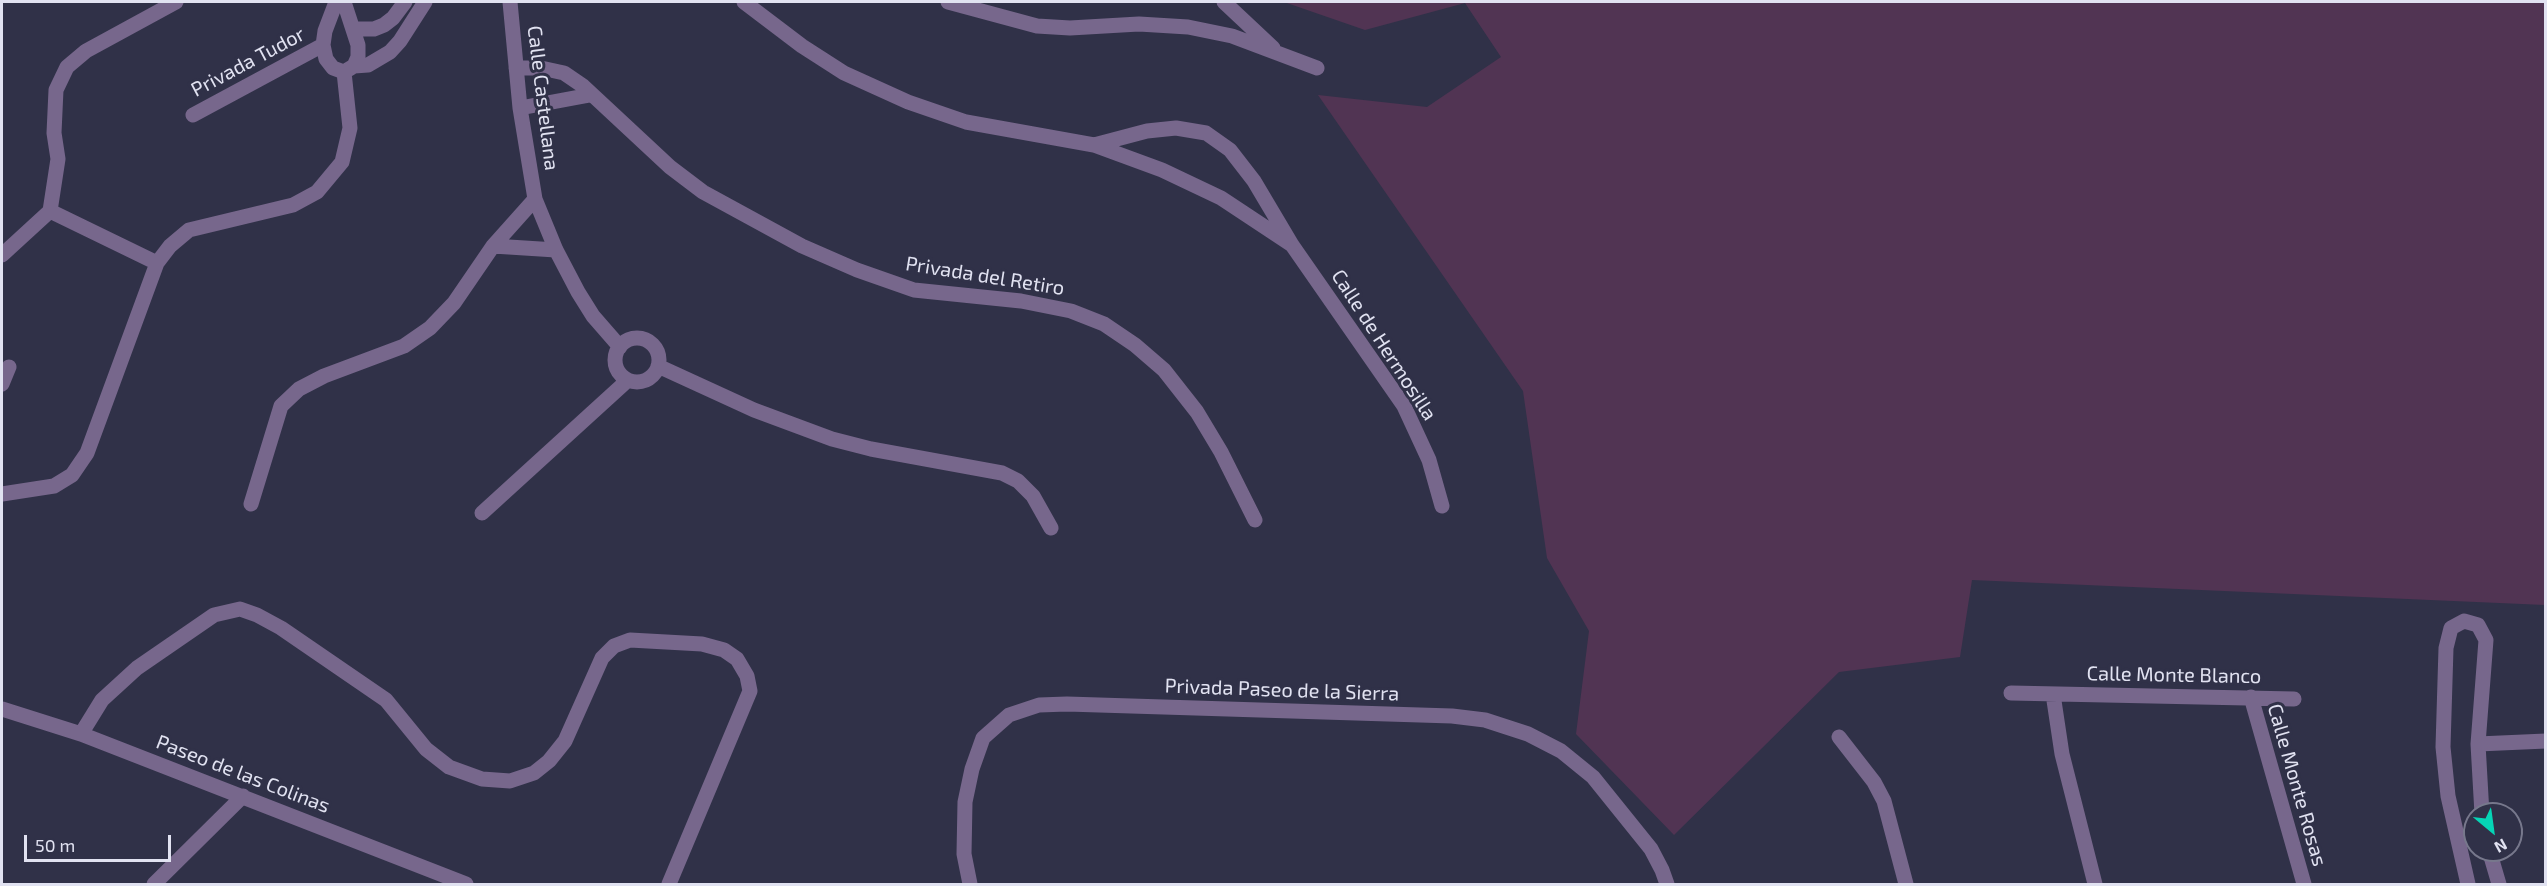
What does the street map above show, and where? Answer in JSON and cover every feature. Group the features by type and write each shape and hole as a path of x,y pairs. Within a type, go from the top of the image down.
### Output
{"street":[{"path":"2,255 50,211 58,159 54,133 56,90 67,67 86,51 176,2"},
{"path":"336,2 325,30 323,45 326,59 333,68 349,69 368,65 390,52 400,41 425,2"},
{"path":"2,494 54,486 72,475 87,453 157,263 170,246 189,230 292,205 317,192 342,162 350,128 349,69 358,57 353,29 344,2"},
{"path":"353,29 374,29 384,25 393,18 405,2"},
{"name":"Calle Castellana","path":"510,2 520,108 535,199 556,250 593,316 620,347"},
{"path":"744,2 768,22 844,73 908,102 966,122 1094,145"},
{"path":"948,2 1036,26 1070,28 1139,24 1188,27 1232,36 1317,68"},
{"path":"1224,2 1280,54"},
{"name":"Privada Tudor","path":"193,115 323,45"},
{"path":"516,68 541,68 564,73 590,95"},
{"path":"520,108 590,95"},
{"name":"Privada del Retiro","path":"590,95 670,167 703,192 802,246 857,270 914,290 1021,301 1071,311 1104,324 1135,345 1164,370 1197,412 1221,452 1255,520"},
{"name":"Calle de Hermosilla","path":"1094,145 1157,130 1194,129 1218,139 1240,162 1292,245 1404,406 1430,460 1442,506"},
{"name":"Calle de Hermosilla","path":"1094,145 1192,182 1292,245"},
{"path":"251,504 281,406 299,389 324,376 404,346 430,328 454,303 493,246 535,199"},
{"path":"50,211 157,263"},
{"path":"493,246 556,250"},
{"path":"631,339 646,340 657,351 658,366 650,378 635,382 621,375 615,361 620,347 631,339"},
{"path":"658,366 754,410 832,439 871,449 1002,472 1026,488 1041,508 1051,528"},
{"path":"2,384 9,367"},
{"path":"482,513 628,380"},
{"path":"81,734 102,700 137,668 214,615 240,609 281,628 386,700 426,749 449,767 482,779 510,781 534,773 549,761 565,741 602,658 614,646 630,640 702,644 724,650 736,658 747,676 750,691 669,885"},
{"path":"2468,885 2448,796 2444,747 2446,648 2451,628 2464,621 2478,625 2486,640 2478,744 2481,802"},
{"name":"Calle Monte Blanco","path":"2011,693 2294,699"},
{"path":"2053,694 2062,754 2095,885"},
{"name":"Calle Monte Rosas","path":"2251,698 2304,885"},
{"name":"Privada Paseo de la Sierra","path":"970,885 964,854 965,802 972,769 983,738 1009,715 1039,705 1067,704 1452,716 1485,720 1528,734 1561,751 1593,777 1651,849 1667,885"},
{"name":"Paseo de las Colinas","path":"2,709 81,734 466,885"},
{"path":"1839,737 1874,782 1884,801 1906,885"},
{"path":"2478,744 2546,741"},
{"path":"154,885 243,796"},
{"path":"2492,862 2499,885"}],"shaded area":[{"path":"1284,2 2545,2 2545,605 1972,580 1960,657 1839,672 1674,835 1576,734 1589,631 1547,558 1523,391 1318,95 1427,107 1501,57 1465,3 1365,30"}]}
